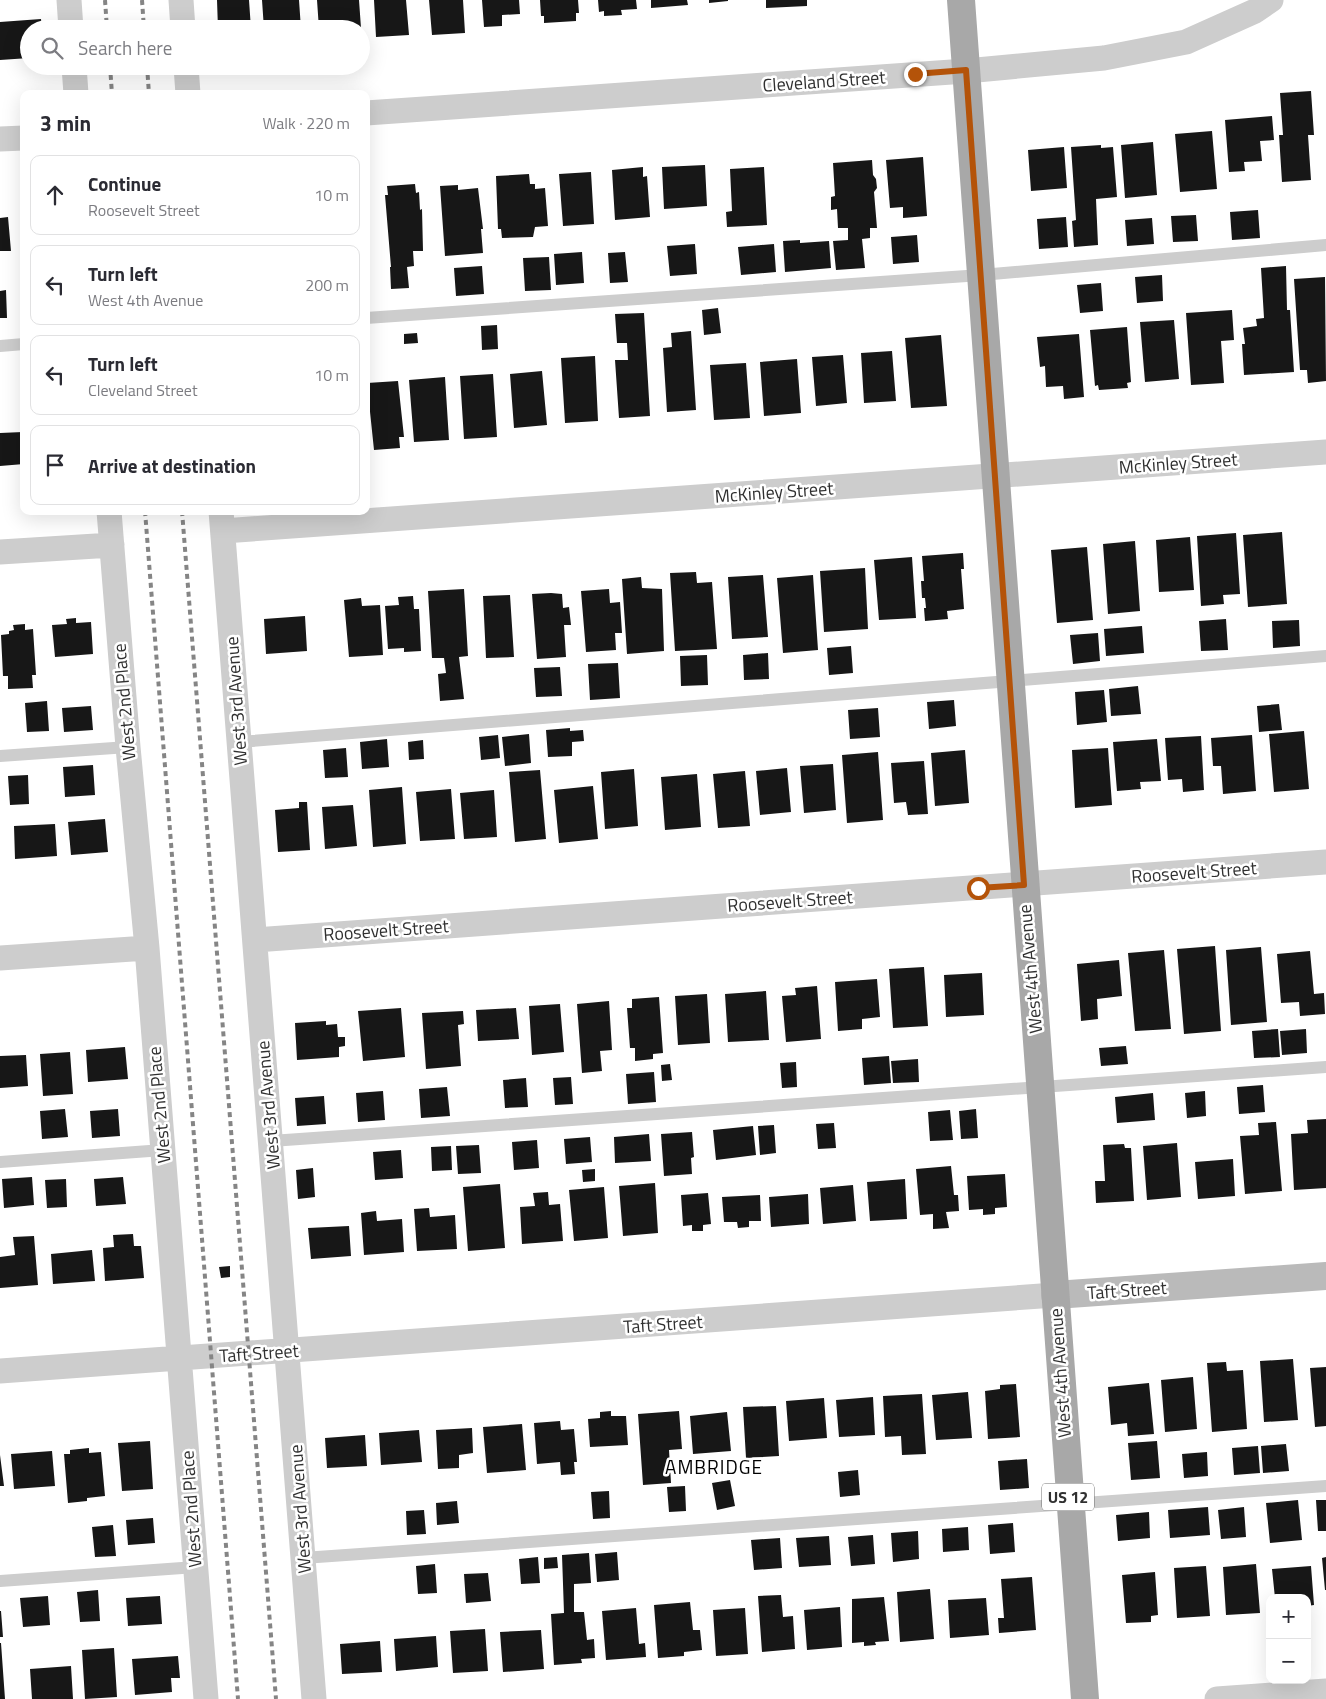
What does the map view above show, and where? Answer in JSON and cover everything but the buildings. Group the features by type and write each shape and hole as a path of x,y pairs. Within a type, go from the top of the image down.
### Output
{"main road":[{"name":"West 4th Avenue","path":"961,0 1069,1504 1085,1699"}],"street":[{"path":"68,0 70,20"},
{"path":"181,0 182,20"},
{"name":"Cleveland Street","path":"370,114 966,70 1104,58 1186,42 1255,11 1271,0"},
{"path":"75,75 76,90"},
{"path":"187,75 188,90"},
{"path":"0,139 20,138"},
{"name":"McKinley Street","path":"370,512 995,476 1326,452"},
{"name":"West 2nd Place","path":"109,515 128,747 147,948 206,1699"},
{"name":"McKinley Street","path":"222,521 325,515"},
{"name":"West 3rd Avenue","path":"222,521 314,1699"},
{"path":"0,552 112,545"},
{"name":"Roosevelt Street","path":"255,940 1326,862"},
{"path":"0,958 147,948"},
{"name":"Taft Street","path":"0,1371 1326,1276"},
{"path":"1216,1699 1326,1691"}],"lane":[{"path":"370,318 981,275 1326,245"},
{"path":"0,346 20,344"},
{"path":"239,742 1326,656"},
{"path":"0,756 128,747"},
{"path":"271,1141 1326,1067"},
{"path":"0,1162 163,1150"},
{"path":"304,1558 1326,1486"},
{"path":"0,1581 196,1567"}],"railway":[{"path":"105,0 106,20"},
{"path":"142,0 143,20"},
{"path":"111,75 112,90"},
{"path":"148,75 149,90"},
{"path":"145,515 238,1699"},
{"path":"182,515 276,1699"}],"district":[{"name":"AMBRIDGE","path":"714,1466"}],"route":[{"path":"915,74 966,70 1024,885 978,888"}]}
